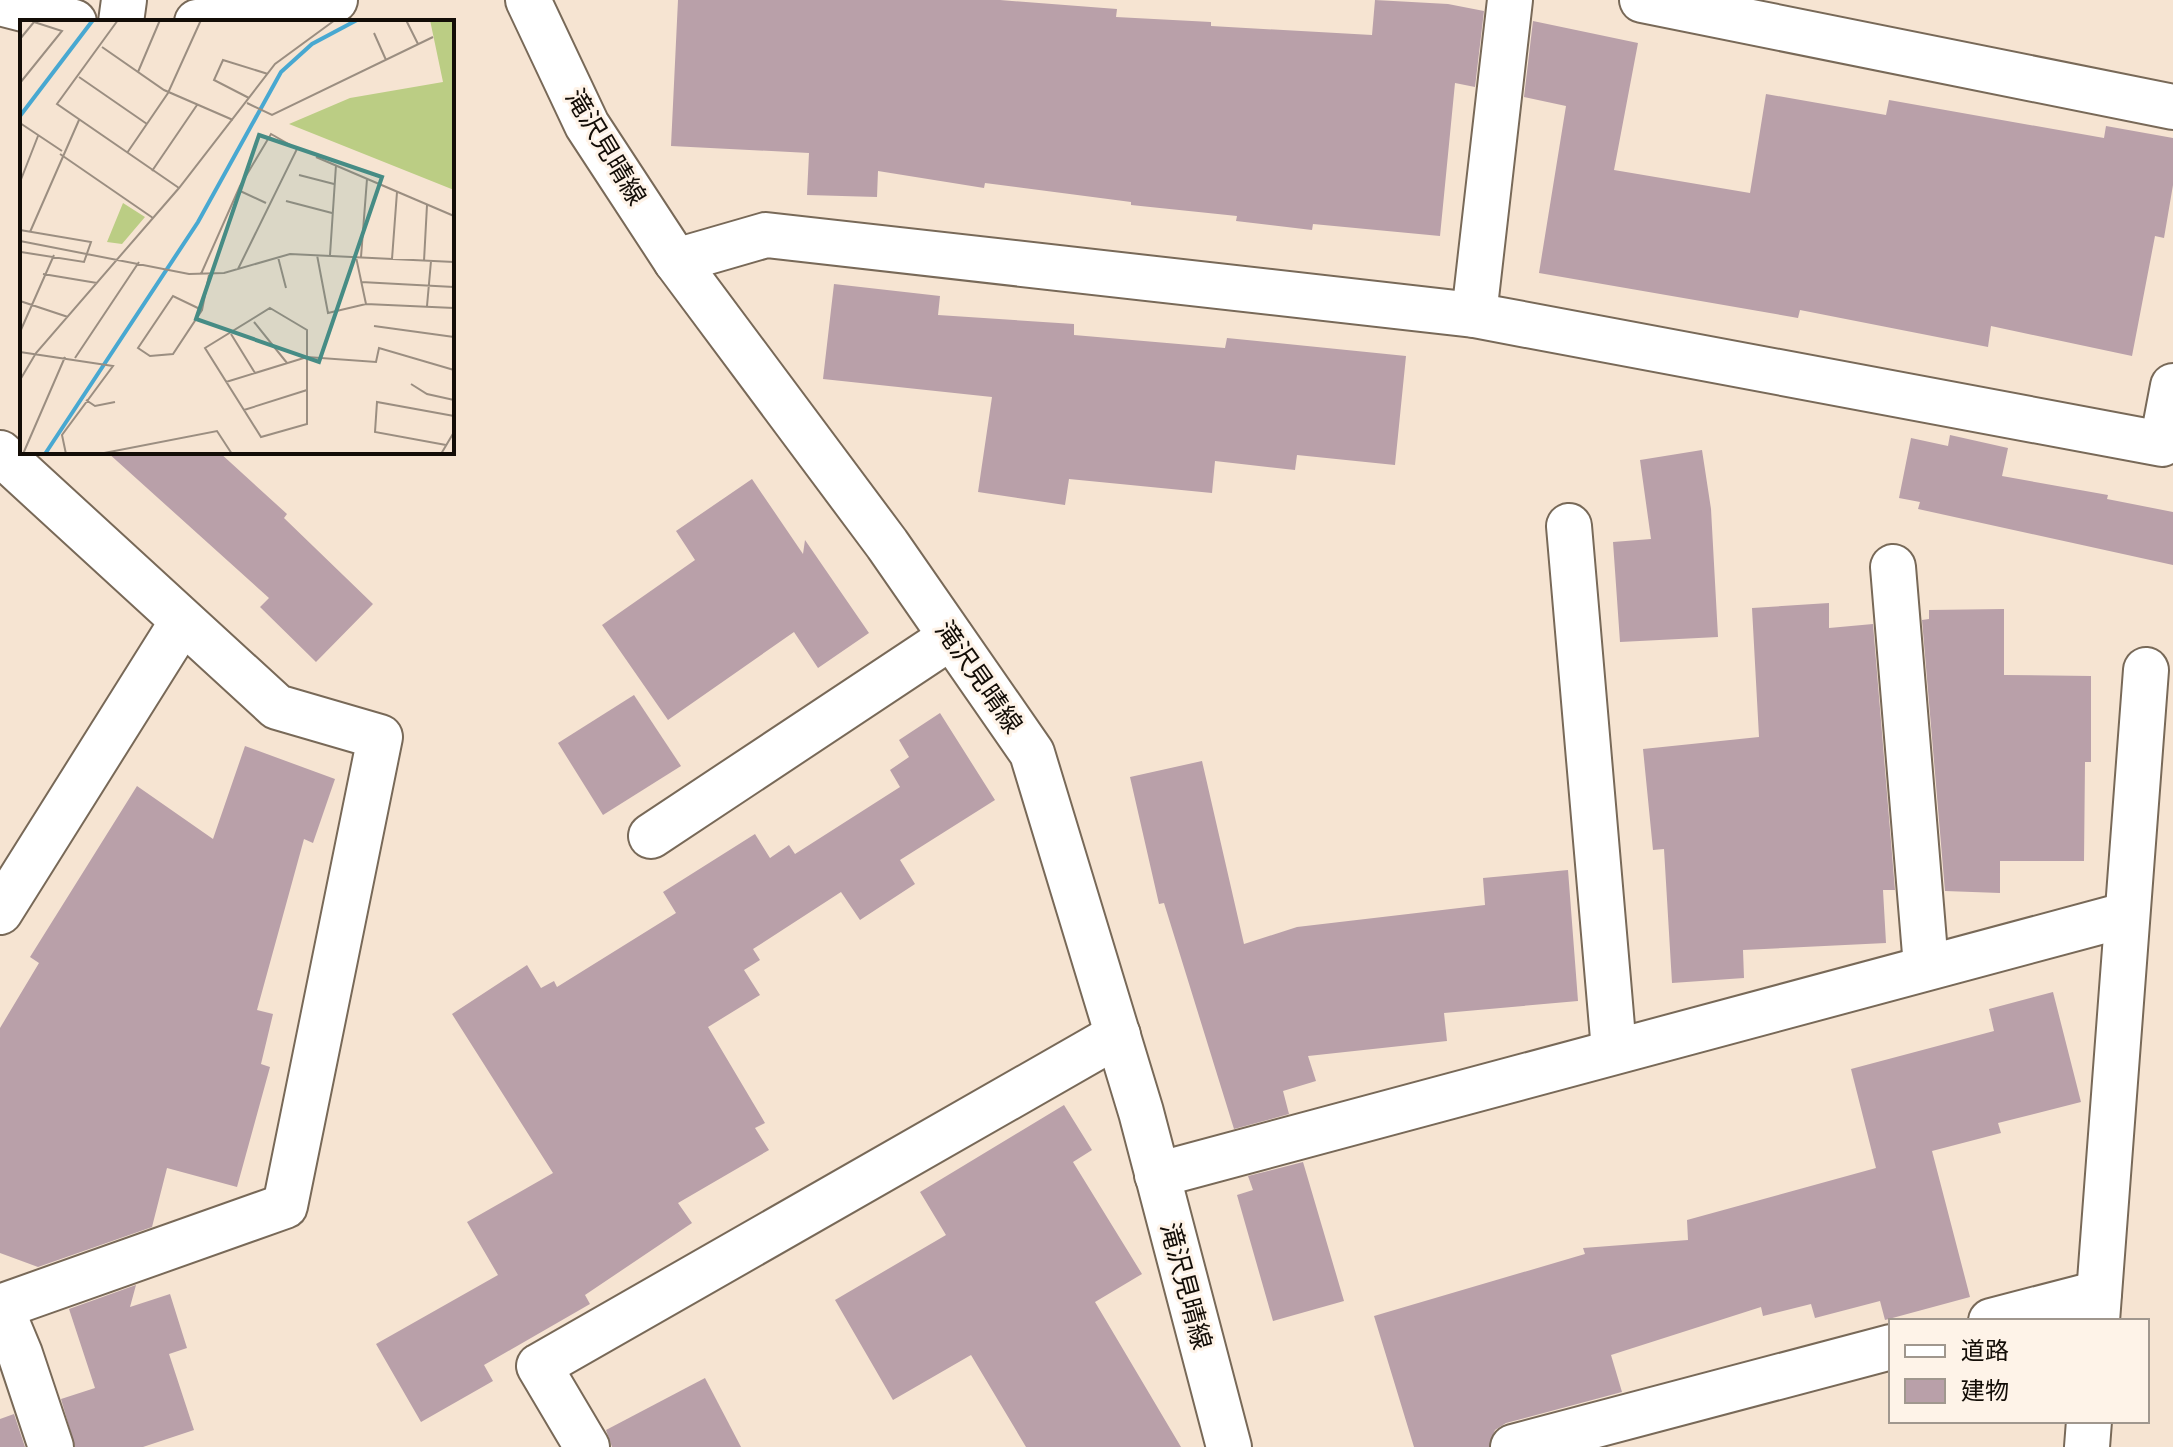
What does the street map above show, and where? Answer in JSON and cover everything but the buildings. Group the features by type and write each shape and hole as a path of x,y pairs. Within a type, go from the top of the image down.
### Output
{"street":[{"path":"121,20 124,0"},
{"path":"210,20 335,0"},
{"name":"滝沢見晴線","path":"528,0 587,125 676,261 887,544 1032,753 1118,1035 1229,1447"},
{"path":"1474,315 1510,0"},
{"path":"1642,0 2173,107"},
{"path":"0,3 66,20"},
{"path":"676,261 766,235 1474,315 2162,444 2173,386"},
{"path":"0,453 277,707 380,737 285,1206 0,1306 51,1447"},
{"path":"1569,526 1614,1050"},
{"path":"1893,567 1926,966"},
{"path":"0,912 182,622"},
{"path":"651,836 951,637"},
{"path":"2006,1319 2098,1307 2125,915 2146,670"},
{"path":"1157,1175 2125,915"},
{"path":"587,1447 539,1366 1118,1035"},
{"path":"1513,1447 1889,1348"},
{"path":"2087,1447 2089,1423"}]}
